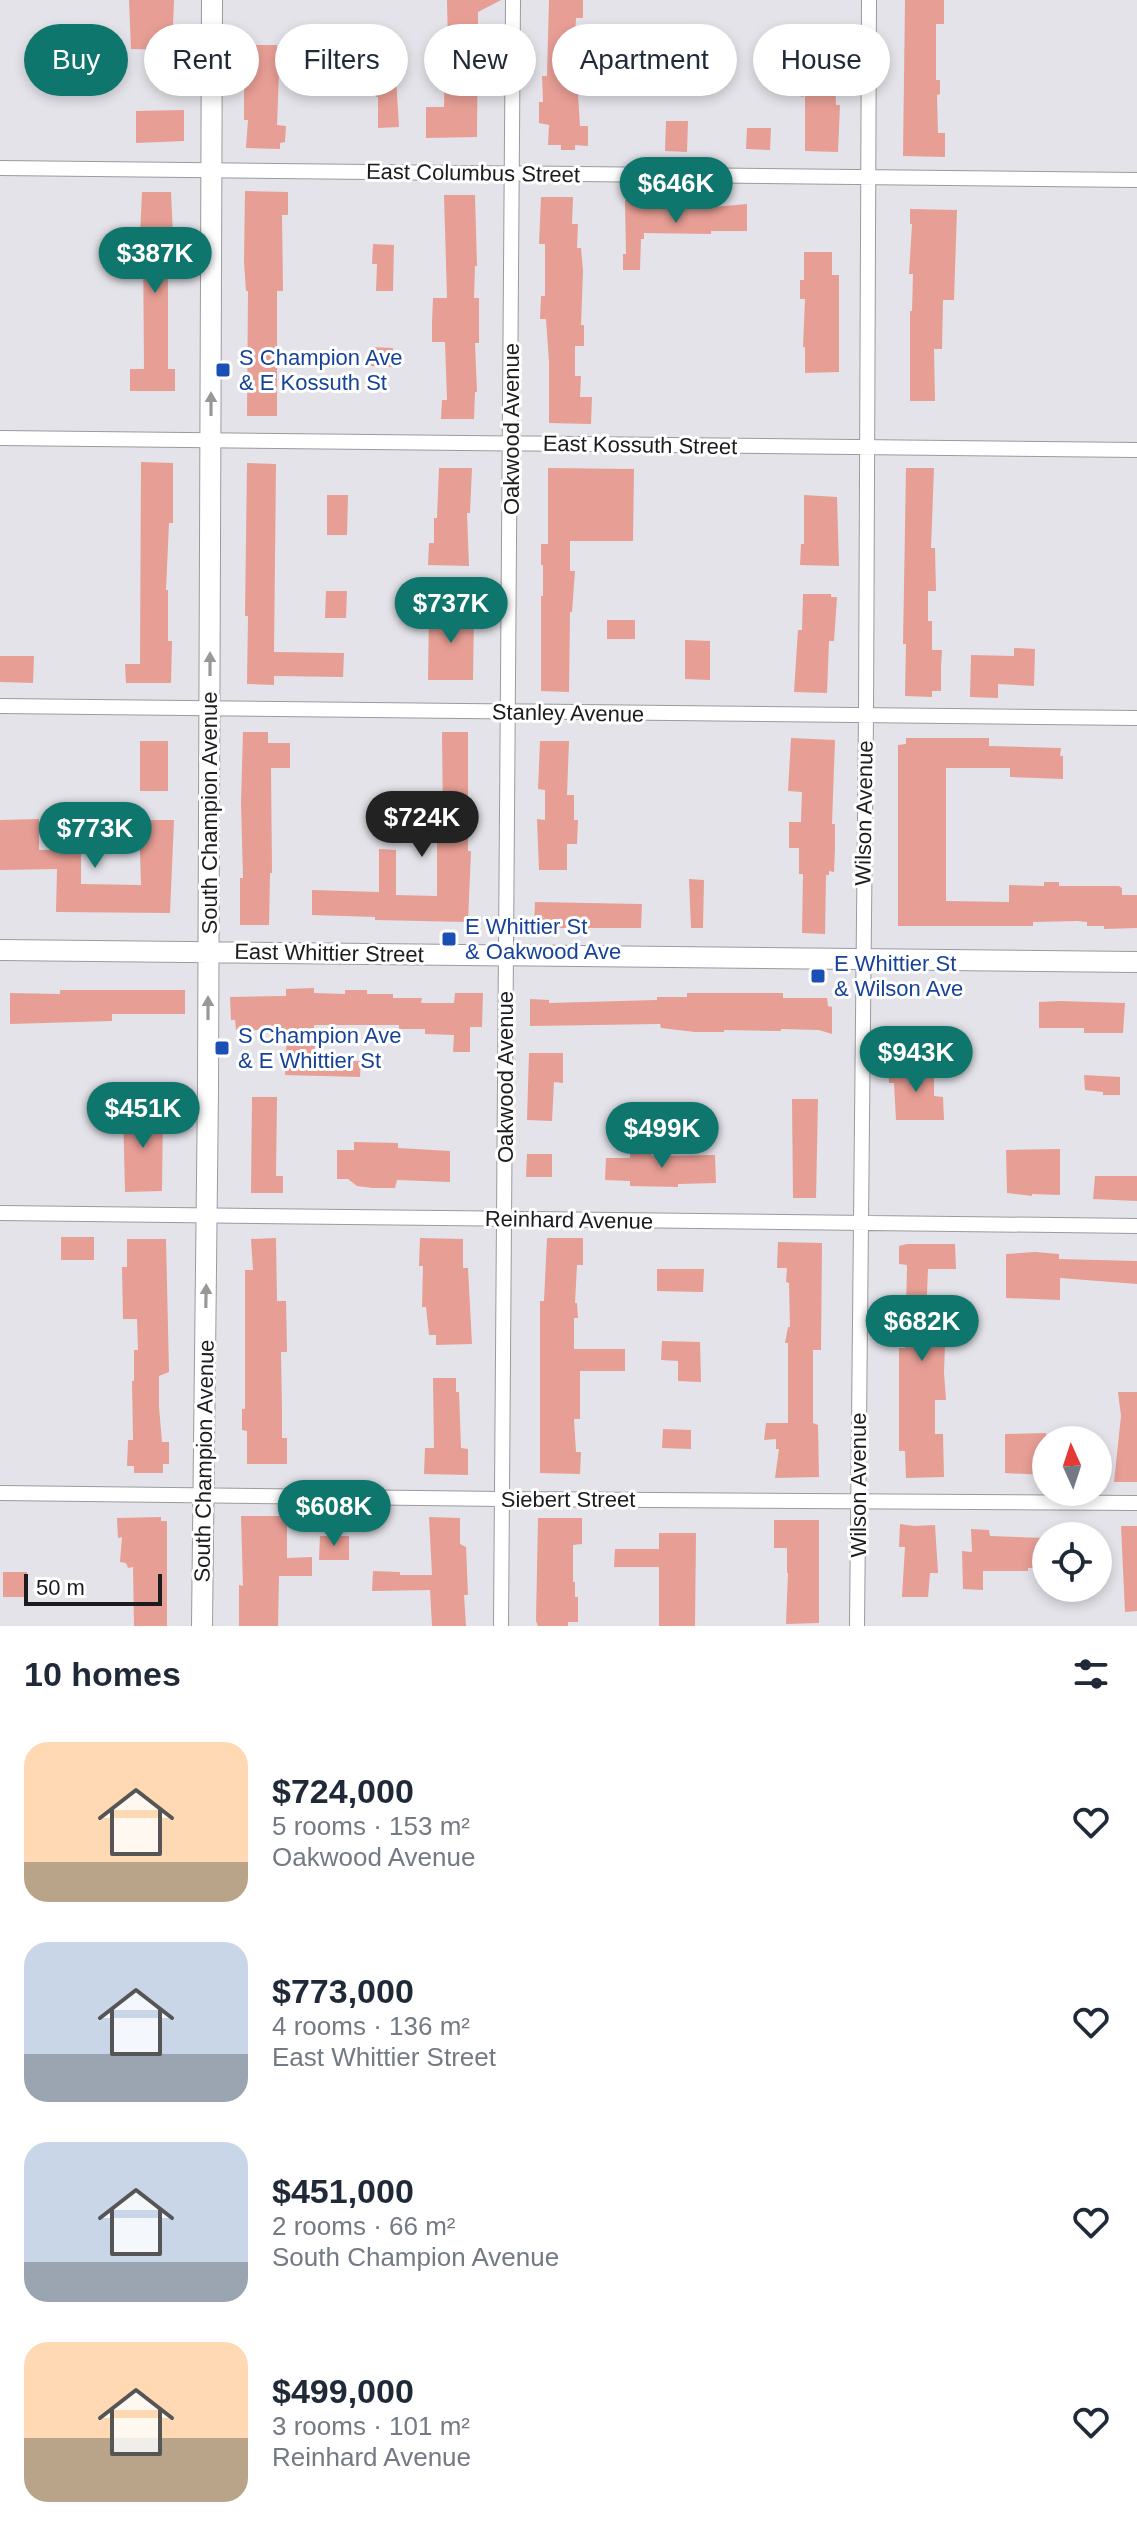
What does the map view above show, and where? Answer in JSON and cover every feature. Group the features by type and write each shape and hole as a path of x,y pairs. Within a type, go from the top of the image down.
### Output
{"street":[{"name":"South Champion Avenue","path":"202,1626 207,1215 212,0"},
{"name":"Oakwood Avenue","path":"501,1626 513,0"},
{"name":"Wilson Avenue","path":"857,1626 869,0"},
{"name":"East Columbus Street","path":"0,168 1137,180"},
{"name":"East Kossuth Street","path":"0,438 1137,450"},
{"name":"Stanley Avenue","path":"0,706 1137,718"},
{"name":"East Whittier Street","path":"0,950 1137,962"},
{"name":"Reinhard Avenue","path":"0,1213 1137,1226"},
{"name":"Siebert Street","path":"0,1493 1137,1503"}],"building":[{"path":"129,0 174,0 173,24 144,24 144,49 131,49"},
{"path":"447,0 501,0 478,12 478,24 448,24"},
{"path":"549,0 583,0 583,18 576,18 576,24 552,24 552,96 578,96 580,126 588,126 588,146 575,145 575,150 561,150 561,145 548,145 549,125 539,123 539,102 543,102 542,76 547,76"},
{"path":"905,0 944,0 944,24 936,24 936,80 940,80 940,94 937,95 938,133 945,133 945,157 903,156"},
{"path":"259,45 275,45 277,125 286,126 285,142 280,143 280,149 246,148 248,120 244,120 244,96 259,96"},
{"path":"397,96 399,127 378,128 376,97"},
{"path":"444,96 477,96 477,137 426,138 426,107 444,107"},
{"path":"805,96 836,96 836,105 840,105 838,152 805,151"},
{"path":"184,110 184,141 136,143 136,111"},
{"path":"666,121 688,121 687,152 665,151"},
{"path":"747,128 771,128 770,150 746,149"},
{"path":"245,191 288,192 288,215 282,215 283,291 277,291 277,416 247,416"},
{"path":"142,192 171,192 173,235 168,235 168,369 175,369 175,391 130,391 130,369 144,369 143,235 140,235"},
{"path":"444,195 475,195 477,266 474,298 479,298 479,343 475,343 477,392 474,419 441,419 442,400 447,400 445,342 432,342 432,323 433,298 447,298"},
{"path":"541,197 573,197 572,224 578,224 577,248 581,248 583,271 581,325 584,325 584,346 575,346 575,376 581,376 580,397 592,397 591,424 549,423 546,319 540,319 541,296 545,296 545,244 539,244"},
{"path":"625,200 642,200 642,208 691,209 747,204 747,231 644,233 640,270 623,270 623,254 626,254"},
{"path":"910,209 957,210 954,300 943,300 942,349 934,349 935,401 910,401 913,274 909,274"},
{"path":"373,244 394,245 393,291 376,291 377,264 372,264"},
{"path":"804,252 832,252 832,275 839,275 839,372 805,373 805,299 800,299"},
{"path":"371,347 393,348 392,367 371,366"},
{"path":"141,462 173,463 173,523 169,523 166,590 168,641 172,641 171,683 126,683 125,664 140,664"},
{"path":"247,463 276,464 274,652 344,653 343,677 274,676 274,685 247,684"},
{"path":"439,468 472,468 470,513 467,513 469,566 428,565 429,543 434,543 434,518 437,518"},
{"path":"548,468 634,469 633,541 570,541 570,571 575,571 570,612 569,692 541,691 541,544 548,544"},
{"path":"906,468 934,468 931,548 935,548 936,591 928,591 928,621 932,621 932,650 942,650 941,691 932,691 932,697 905,696"},
{"path":"327,495 348,495 347,535 327,535"},
{"path":"804,495 837,497 839,566 800,565 801,544 804,544"},
{"path":"326,591 347,591 346,618 325,618"},
{"path":"803,594 831,594 831,597 837,597 834,641 829,641 827,693 794,692"},
{"path":"429,610 474,611 473,680 428,680"},
{"path":"607,620 635,620 635,639 607,639"},
{"path":"685,640 710,641 710,680 685,679"},
{"path":"1014,648 1035,649 1034,686 998,684 998,698 970,697 971,655 1014,656"},
{"path":"0,656 34,656 33,683 0,682"},
{"path":"243,732 268,732 268,743 290,743 290,768 271,768 269,925 240,925"},
{"path":"442,732 468,732 468,851 471,851 468,922 312,915 312,890 379,892 379,849 396,850 396,895 437,896 437,843 420,843 420,820 443,820"},
{"path":"791,738 835,740 834,872 829,871 826,875 825,934 802,933 803,874 799,874 799,848 789,848 789,822 801,822 802,792 788,791"},
{"path":"906,738 989,738 989,746 1061,748 1060,756 1063,756 1063,779 1010,777 1010,768 946,768 946,901 1009,902 1009,885 1044,886 1044,882 1059,882 1059,886 1119,886 1122,895 1137,895 1137,928 1104,929 1104,926 1087,926 1087,922 1077,921 1033,922 1033,926 898,926 898,745 906,744"},
{"path":"140,741 168,741 168,791 140,791"},
{"path":"540,741 569,741 567,795 574,795 574,820 578,820 577,844 567,844 567,870 539,870 537,819 545,820 545,790 538,789"},
{"path":"39,819 39,850 81,850 81,884 141,885 139,820 174,820 170,913 56,912 57,869 0,870 0,820"},
{"path":"689,879 704,880 703,928 691,928"},
{"path":"535,902 642,904 641,928 534,928"},
{"path":"314,988 314,993 345,994 345,990 367,990 367,994 393,994 393,998 422,998 421,1003 454,1003 455,993 483,993 482,1027 470,1027 470,1052 453,1052 454,1035 425,1034 425,1029 399,1029 399,1025 314,1025 315,1057 361,1061 360,1077 285,1075 287,1030 236,1030 235,1020 231,1020 230,997 286,996 286,989"},
{"path":"60,990 185,990 185,1014 112,1014 112,1021 10,1024 10,993 60,994"},
{"path":"687,993 783,993 783,998 827,998 828,1006 832,1007 832,1034 819,1030 781,1029 695,1032 661,1028 660,1024 530,1026 530,999 549,1000 549,1003 657,1000 657,997 687,997"},
{"path":"1039,1002 1125,1003 1123,1033 1084,1033 1084,1028 1039,1028"},
{"path":"529,1053 563,1053 563,1083 554,1082 552,1121 527,1120"},
{"path":"888,1067 934,1068 934,1096 943,1097 944,1120 896,1120 894,1083 889,1083"},
{"path":"1084,1075 1120,1077 1120,1095 1103,1095 1103,1092 1085,1090"},
{"path":"252,1097 277,1097 276,1176 283,1176 283,1193 251,1193"},
{"path":"792,1099 818,1099 816,1198 793,1198"},
{"path":"123,1109 163,1109 162,1191 125,1192"},
{"path":"354,1142 398,1143 398,1148 450,1151 450,1182 397,1180 395,1188 373,1188 357,1186 348,1179 337,1179 337,1150 354,1150"},
{"path":"1060,1149 1060,1195 1007,1193 1006,1150"},
{"path":"652,1151 652,1156 715,1155 716,1183 678,1184 678,1187 630,1186 630,1181 605,1180 606,1158 630,1158 630,1152"},
{"path":"527,1154 552,1154 552,1177 526,1177"},
{"path":"1095,1176 1137,1176 1137,1201 1093,1199"},
{"path":"61,1237 94,1237 94,1260 61,1260"},
{"path":"276,1238 277,1301 286,1301 287,1352 281,1352 282,1438 287,1438 287,1464 247,1464 247,1431 242,1430 242,1409 245,1409 245,1270 253,1270 251,1239"},
{"path":"420,1238 463,1239 463,1268 468,1268 472,1344 436,1345 436,1335 429,1335 426,1307 422,1307"},
{"path":"547,1238 583,1238 583,1265 577,1265 575,1303 578,1318 574,1318 574,1349 625,1349 625,1371 580,1371 580,1419 574,1419 576,1452 581,1452 580,1474 540,1473 540,1301 544,1301"},
{"path":"127,1239 166,1239 169,1372 159,1376 159,1407 162,1442 169,1442 169,1464 163,1464 163,1473 134,1473 134,1466 127,1466 128,1440 133,1440 134,1350 138,1350 137,1319 123,1319 122,1267 127,1267"},
{"path":"778,1242 822,1243 821,1350 813,1350 813,1423 818,1425 819,1477 775,1478 779,1449 776,1449 776,1439 764,1440 766,1423 788,1423 788,1343 785,1343 790,1327 789,1283 786,1282 787,1268 777,1268"},
{"path":"955,1244 956,1269 928,1269 926,1318 946,1318 946,1400 935,1400 935,1434 943,1434 944,1477 906,1478 905,1451 899,1451 899,1348 905,1348 907,1265 899,1264 899,1246"},
{"path":"1006,1254 1059,1254 1059,1259 1137,1261 1137,1284 1060,1278 1060,1300 1006,1298"},
{"path":"657,1269 704,1269 703,1292 657,1291"},
{"path":"662,1341 700,1342 701,1382 678,1381 678,1361 661,1360"},
{"path":"433,1378 456,1378 461,1448 468,1449 468,1475 424,1474 425,1448 434,1448"},
{"path":"1118,1392 1137,1392 1137,1482 1114,1482 1121,1416"},
{"path":"663,1429 691,1430 691,1449 662,1448"},
{"path":"1032,1433 1032,1474 1005,1473 1005,1434"},
{"path":"241,1516 287,1516 287,1558 312,1557 312,1576 279,1576 278,1626 239,1626 239,1585 243,1586"},
{"path":"161,1517 161,1521 167,1521 167,1626 134,1626 133,1567 128,1568 126,1563 120,1562 122,1537 118,1538 117,1518"},
{"path":"429,1517 460,1518 460,1544 466,1547 466,1626 432,1626 430,1590 372,1591 373,1571 432,1575"},
{"path":"538,1518 582,1518 582,1544 573,1545 578,1622 568,1622 568,1626 538,1626 536,1621"},
{"path":"774,1520 819,1520 819,1623 786,1624 787,1548 774,1548"},
{"path":"900,1524 935,1525 938,1573 930,1573 928,1597 902,1597 905,1547 899,1547"},
{"path":"1121,1526 1137,1526 1137,1611 1125,1612"},
{"path":"971,1529 989,1530 990,1536 1032,1538 1032,1568 1028,1571 983,1571 983,1590 963,1589 962,1551 972,1552"},
{"path":"659,1533 696,1533 695,1626 659,1626 659,1567 614,1567 615,1549 659,1549"},
{"path":"320,1536 349,1536 349,1560 319,1560"},
{"path":"3,1572 27,1572 27,1597 3,1597"}],"place":[{"name":"S Champion Ave & E Kossuth St","path":"223,370"},
{"name":"E Whittier St & Oakwood Ave","path":"449,939"},
{"name":"E Whittier St & Wilson Ave","path":"818,976"},
{"name":"S Champion Ave & E Whittier St","path":"222,1048"}]}
